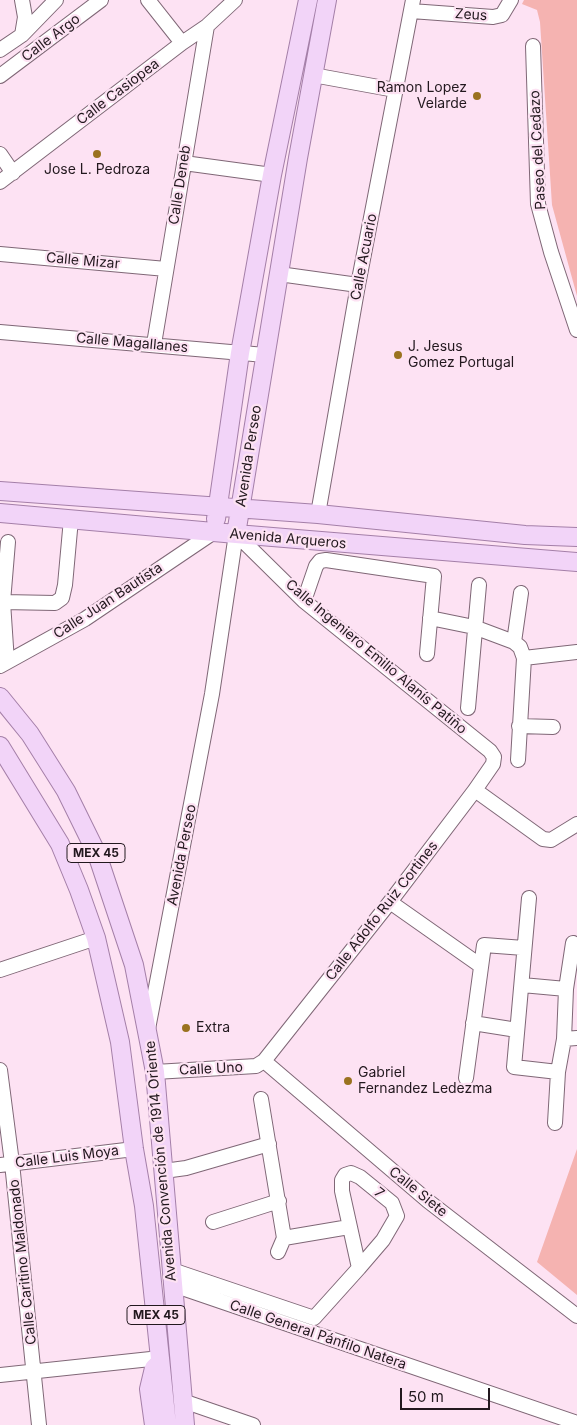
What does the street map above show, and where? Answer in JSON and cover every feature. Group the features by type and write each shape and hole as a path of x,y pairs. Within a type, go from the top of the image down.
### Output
{"main road":[{"name":"Avenida Perseo","path":"214,532 240,353 272,175 308,0"},
{"name":"Avenida Perseo","path":"236,534 313,75 328,0"},
{"name":"Avenida Arqueros","path":"0,491 240,510 318,514 525,535 577,537"},
{"name":"Avenida Arqueros","path":"0,513 577,562"},
{"name":"Avenida Convención de 1914 Oriente","path":"0,697 30,734 66,791 97,854 134,965 155,1072 183,1402"},
{"name":"Avenida Convención de 1914 Oriente","path":"0,746 60,844 96,938 120,1042 134,1149 144,1206 160,1360"},
{"path":"154,1425 150,1389 154,1368 160,1360"},
{"name":"MEX 45","path":"160,1360 167,1425"},
{"name":"MEX 45","path":"183,1402 185,1425"}],"street":[{"path":"22,0 25,17 22,35"},
{"name":"Calle Argo","path":"0,50 22,35 56,0"},
{"name":"Calle Argo","path":"0,76 101,0"},
{"path":"148,0 182,43"},
{"name":"Calle Casiopea","path":"0,182 207,26 235,0"},
{"name":"Zeus","path":"412,5 493,17 502,15 511,0"},
{"name":"Calle Acuario","path":"318,514 358,285 412,5"},
{"name":"Calle Deneb","path":"154,344 207,26"},
{"name":"Paseo del Cedazo","path":"533,46 538,204 551,252 577,330"},
{"path":"313,75 395,90"},
{"path":"0,154 13,173"},
{"path":"184,163 272,175"},
{"name":"Calle Mizar","path":"0,254 166,269"},
{"path":"279,274 358,285"},
{"name":"Calle Magallanes","path":"0,332 265,355"},
{"path":"3,602 55,603 62,598 66,585 71,519"},
{"name":"Calle Juan Bautista","path":"4,664 85,619 214,532"},
{"name":"Calle Ingeniero Emilio Alanís Patiño","path":"236,534 304,601 475,739 494,757"},
{"name":"Avenida Perseo","path":"148,1030 212,694 236,534"},
{"path":"4,664 3,602 8,542"},
{"path":"304,601 316,566 320,561 326,560 434,576 427,654"},
{"path":"468,708 479,585"},
{"path":"514,642 521,593"},
{"path":"430,618 474,627 514,642 520,647 524,658 518,760"},
{"path":"524,658 577,652"},
{"path":"519,726 553,727"},
{"name":"Calle Adolfo Ruiz Cortines","path":"264,1061 390,902 475,790 493,764 494,757"},
{"path":"475,790 543,839 551,840 577,824"},
{"path":"529,898 514,1067 558,1072"},
{"path":"390,902 481,966"},
{"path":"0,970 96,938"},
{"path":"555,1123 558,1072 570,1038 566,989 573,943"},
{"path":"466,1078 484,945 524,948"},
{"path":"522,985 566,989"},
{"path":"473,1023 517,1030"},
{"name":"Calle Uno","path":"155,1072 256,1066 264,1061"},
{"name":"Calle Siete","path":"264,1061 428,1201 577,1316"},
{"name":"Calle Caritino Maldonado","path":"0,1070 6,1164 34,1371 39,1425"},
{"path":"261,1099 284,1238 278,1252"},
{"path":"164,1171 186,1168 269,1144"},
{"name":"Calle Luis Moya","path":"6,1164 134,1149"},
{"name":"7","path":"172,1277 314,1318 359,1268 383,1240 396,1216 392,1203 360,1177 351,1173 345,1174 342,1180 349,1227 359,1268"},
{"path":"213,1222 278,1201"},
{"path":"284,1238 349,1227"},
{"name":"Calle General Pánfilo Natera","path":"172,1277 577,1423"},
{"path":"0,1375 160,1360"},
{"path":"183,1402 253,1425"}],"shaded area":[{"path":"524,0 577,0 577,296 552,205 540,22 537,10 522,4"},
{"path":"577,1149 577,1295 537,1262"}],"place":[{"name":"Ramon Lopez Velarde","path":"477,96"},
{"name":"Jose L. Pedroza","path":"97,154"},
{"name":"J. Jesus Gomez Portugal","path":"398,355"},
{"name":"Extra","path":"186,1028"},
{"name":"Gabriel Fernandez Ledezma","path":"348,1081"}]}
